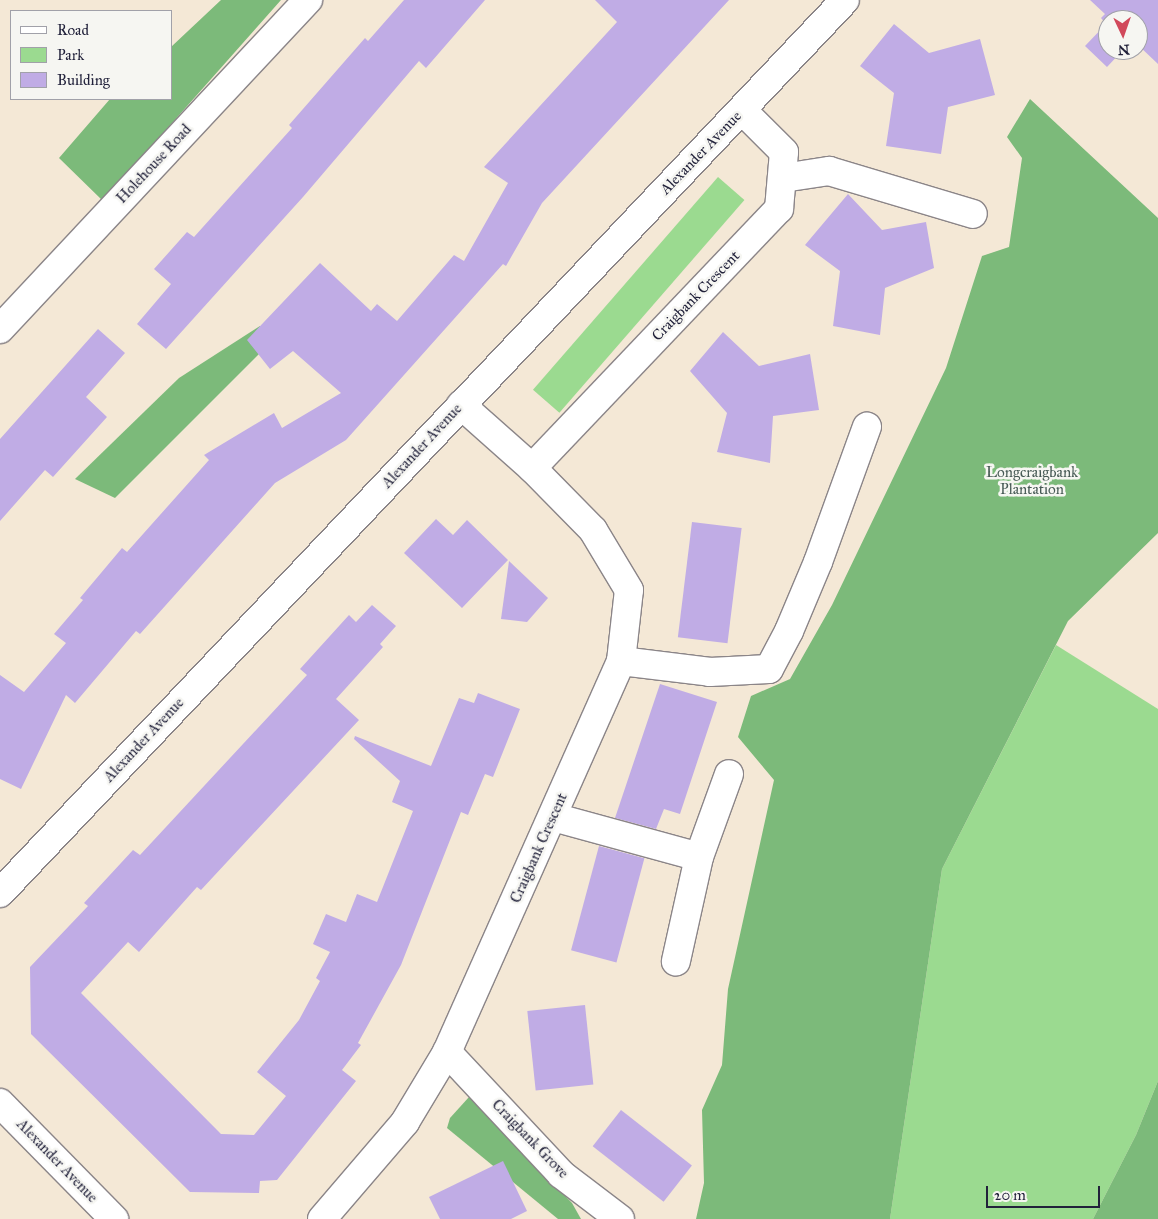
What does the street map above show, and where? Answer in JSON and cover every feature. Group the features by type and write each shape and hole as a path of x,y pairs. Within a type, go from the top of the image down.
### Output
{"street":[{"name":"Holehouse Road","path":"0,329 308,0"},
{"name":"Alexander Avenue","path":"0,893 845,0"},
{"name":"Craigbank Crescent","path":"532,468 779,209 784,178 784,152 742,110"},
{"path":"784,178 829,171 973,214"},
{"name":"Craigbank Crescent","path":"322,1219 405,1122 447,1052 553,817 621,660 628,590 593,530 532,468 460,405"},
{"path":"621,660 710,672 769,669 789,631 822,553 867,426"},
{"path":"676,961 699,857 729,774"},
{"path":"553,817 699,857"},
{"name":"Craigbank Grove","path":"447,1052 561,1174 620,1219"},
{"name":"Alexander Avenue","path":"0,1103 114,1219"}],"green space":[{"path":"221,0 281,0 103,201 59,158 109,100 172,100 172,46"},
{"name":"Longcraigbank Plantation","path":"1030,99 1158,218 1158,533 1068,621 942,869 890,1219 696,1219 704,1183 702,1110 722,1065 728,989 774,780 738,737 751,696 790,679 832,605 946,368 982,256 1009,247 1022,158 1007,137"},
{"path":"718,177 744,200 559,413 533,390"},
{"path":"260,326 272,341 115,498 75,479 179,378"},
{"path":"1056,645 1158,709 1158,1081 1136,1135 1093,1219 890,1219 942,869"},
{"path":"1158,1081 1158,1219 1093,1219 1136,1135"},
{"path":"469,1097 572,1203 581,1219 558,1219 447,1128 450,1118"}],"building":[{"path":"404,0 485,0 426,68 419,61 303,197 166,349 137,324 171,284 154,269 187,232 194,237 292,128 289,125 365,38 368,41"},
{"path":"595,0 729,0 542,203 506,266 503,264 346,440 275,483 140,634 136,631 75,703 66,695 21,789 0,779 0,675 24,692 66,643 54,634 83,600 80,598 122,548 127,552 209,460 204,455 274,413 282,428 341,393 293,351 270,369 247,340 320,263 371,311 377,304 397,321 454,255 464,261 508,183 484,167 617,22"},
{"path":"1090,0 1158,0 1158,64 1148,54 1148,10 1101,10"},
{"path":"894,24 929,53 980,39 995,95 948,107 941,154 886,146 894,93 860,66"},
{"path":"1098,32 1098,58 1085,46"},
{"path":"1100,60 1114,60 1107,67"},
{"path":"848,194 882,230 926,222 934,268 885,288 880,335 833,326 840,271 805,245"},
{"path":"98,329 125,353 86,397 107,417 53,477 45,470 0,521 0,439"},
{"path":"723,332 759,366 810,354 819,410 773,416 770,463 717,452 727,413 690,371"},
{"path":"436,519 453,535 467,520 508,560 462,608 404,553"},
{"path":"692,522 742,528 727,643 678,637"},
{"path":"509,561 548,598 527,622 501,619"},
{"path":"372,605 396,626 380,644 383,647 336,699 359,720 201,890 197,887 139,952 128,942 81,993 221,1134 254,1135 286,1096 257,1072 299,1020 320,981 316,978 330,952 313,944 326,914 346,922 357,894 377,902 413,811 392,802 400,781 354,739 355,736 431,766 459,698 474,703 478,693 520,709 493,777 485,774 468,815 461,812 401,965 358,1043 361,1045 342,1070 356,1081 277,1180 260,1181 259,1193 190,1192 31,1034 30,967 88,906 84,903 133,850 140,855 307,675 300,669 349,615 356,622"},
{"path":"660,684 717,702 680,814 664,809 656,829 615,818"},
{"path":"599,846 644,858 616,962 571,950"},
{"path":"585,1005 593,1085 536,1091 527,1011"},
{"path":"621,1110 692,1165 664,1202 593,1146"},
{"path":"503,1161 527,1211 511,1219 440,1219 429,1197"}]}
